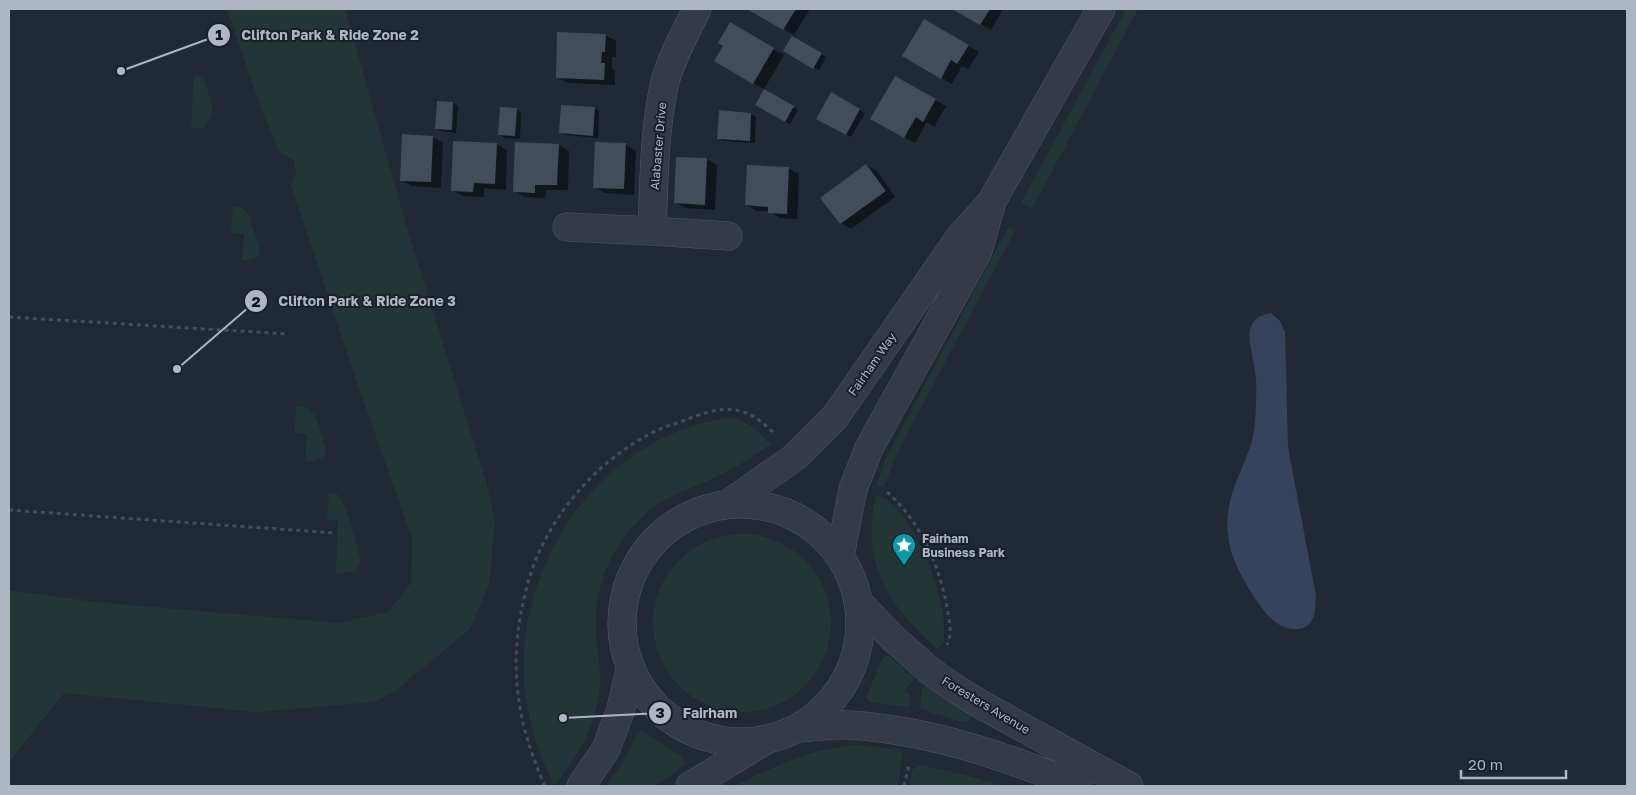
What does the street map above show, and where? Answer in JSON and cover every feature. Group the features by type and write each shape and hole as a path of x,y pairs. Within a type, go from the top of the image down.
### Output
{"street":[{"name":"Alabaster Drive","path":"652,231 657,128 664,84 697,9"},
{"name":"Fairham Way","path":"728,504 795,457 835,417 960,237 992,201 1101,9"},
{"name":"Fairham Way","path":"840,556 856,481 869,448 978,251 992,201"},
{"path":"567,227 728,236"},
{"path":"728,504 754,504 779,510 802,521 823,536 840,556 852,578 859,602 860,632 855,661 842,688 823,710 799,728 783,736 743,743 720,741 696,735 676,724 657,709 642,690 630,670 624,648 621,619 622,604 628,583 638,562 650,544 685,517 706,508 728,504"},
{"name":"Foresters Avenue","path":"859,602 929,670 953,687 980,704 1129,786"},
{"path":"581,786 606,749 621,709 630,670"},
{"path":"799,728 848,725 912,732 1029,766 1078,786"},
{"path":"690,786 766,740"}],"path":[{"path":"9,317 288,334"},
{"path":"543,786 544,784 532,756 520,711 515,670 521,613 526,587 539,552 551,530 576,496 610,461 656,431 691,417 726,410 739,410 750,414 775,434"},
{"path":"856,481 887,492 906,512 921,535 932,556 943,589 951,638 947,646"},
{"path":"9,510 335,533"}],"shaded area":[{"path":"227,9 345,9 407,228 487,485 495,522 489,584 470,629 395,691 374,702 256,712 64,693 9,762 9,590 95,602 339,623 388,612 411,583 412,538 361,394 291,185 296,173 294,161 280,152 262,111"},
{"path":"1126,9 1138,9 1032,209 1021,203"},
{"path":"194,74 203,77 212,104 211,116 203,128 191,128"},
{"path":"233,206 242,208 249,215 260,252 253,259 242,260 244,234 231,233"},
{"path":"1008,227 1015,231 898,451 884,488 877,485 884,462"},
{"path":"296,406 307,407 316,417 326,449 324,456 316,461 305,461 307,434 295,433"},
{"path":"729,418 747,424 771,444 730,470 651,509 632,527 614,552 602,581 596,611 600,684 595,712 591,726 579,751 554,786 534,735 524,681 526,635 536,590 553,548 577,510 607,476 643,449 684,429"},
{"path":"329,493 339,495 349,518 361,561 356,571 336,574 338,520 327,520"},
{"path":"876,495 887,500 908,523 931,569 943,613 944,624 944,642 937,649 905,616 892,599 882,581 875,562 872,542 872,519"},
{"path":"742,534 776,541 791,549 805,560 816,574 824,589 831,623 824,657 816,672 805,686 791,697 776,705 742,712 708,705 693,697 679,686 668,672 660,657 653,623 660,589 668,574 679,560 693,549 708,541"},
{"path":"889,656 915,678 904,691 910,695 909,707 870,702 866,698 882,659"},
{"path":"925,685 968,712 971,718 970,721 962,722 920,709 922,688"},
{"path":"642,731 681,756 685,763 656,786 606,786 625,759 637,735"},
{"path":"858,745 903,750 898,786 734,786 794,759 825,750"},
{"path":"920,765 1001,785 910,786 912,770"}],"water":[{"path":"1271,313 1280,321 1285,332 1288,447 1316,596 1315,613 1311,621 1307,626 1297,629 1279,625 1261,607 1236,565 1230,547 1228,531 1229,504 1252,441 1255,426 1256,382 1250,341 1251,326 1261,316"}],"building":[{"path":"747,9 796,9 783,30"},
{"path":"952,9 990,9 980,25"},
{"path":"924,19 969,45 957,64 951,60 941,79 902,56"},
{"path":"730,22 774,48 753,84 714,61 723,46 718,43"},
{"path":"557,32 606,34 605,52 602,52 601,63 605,63 604,80 556,78"},
{"path":"792,36 822,53 813,69 783,51"},
{"path":"895,76 936,99 923,122 916,117 904,138 870,119"},
{"path":"764,89 794,106 785,122 755,105"},
{"path":"831,92 860,109 846,135 816,119"},
{"path":"437,101 453,102 452,130 435,129"},
{"path":"561,105 595,107 593,136 559,133"},
{"path":"500,107 517,108 515,136 498,135"},
{"path":"719,110 751,113 750,141 717,139"},
{"path":"402,134 433,136 431,182 400,181"},
{"path":"453,141 497,143 495,184 474,183 473,192 451,191"},
{"path":"515,142 559,144 557,185 535,185 535,193 513,192"},
{"path":"595,142 626,143 624,189 593,188"},
{"path":"676,157 707,158 705,205 674,203"},
{"path":"866,164 886,191 840,224 820,198"},
{"path":"747,165 789,167 787,214 768,213 768,207 745,205"}],"place":[{"name":"Clifton Park & Ride Zone 2","path":"121,71"},
{"name":"Clifton Park & Ride Zone 3","path":"177,369"},
{"name":"Fairham Business Park","path":"904,566"},
{"name":"Fairham","path":"563,718"}]}
